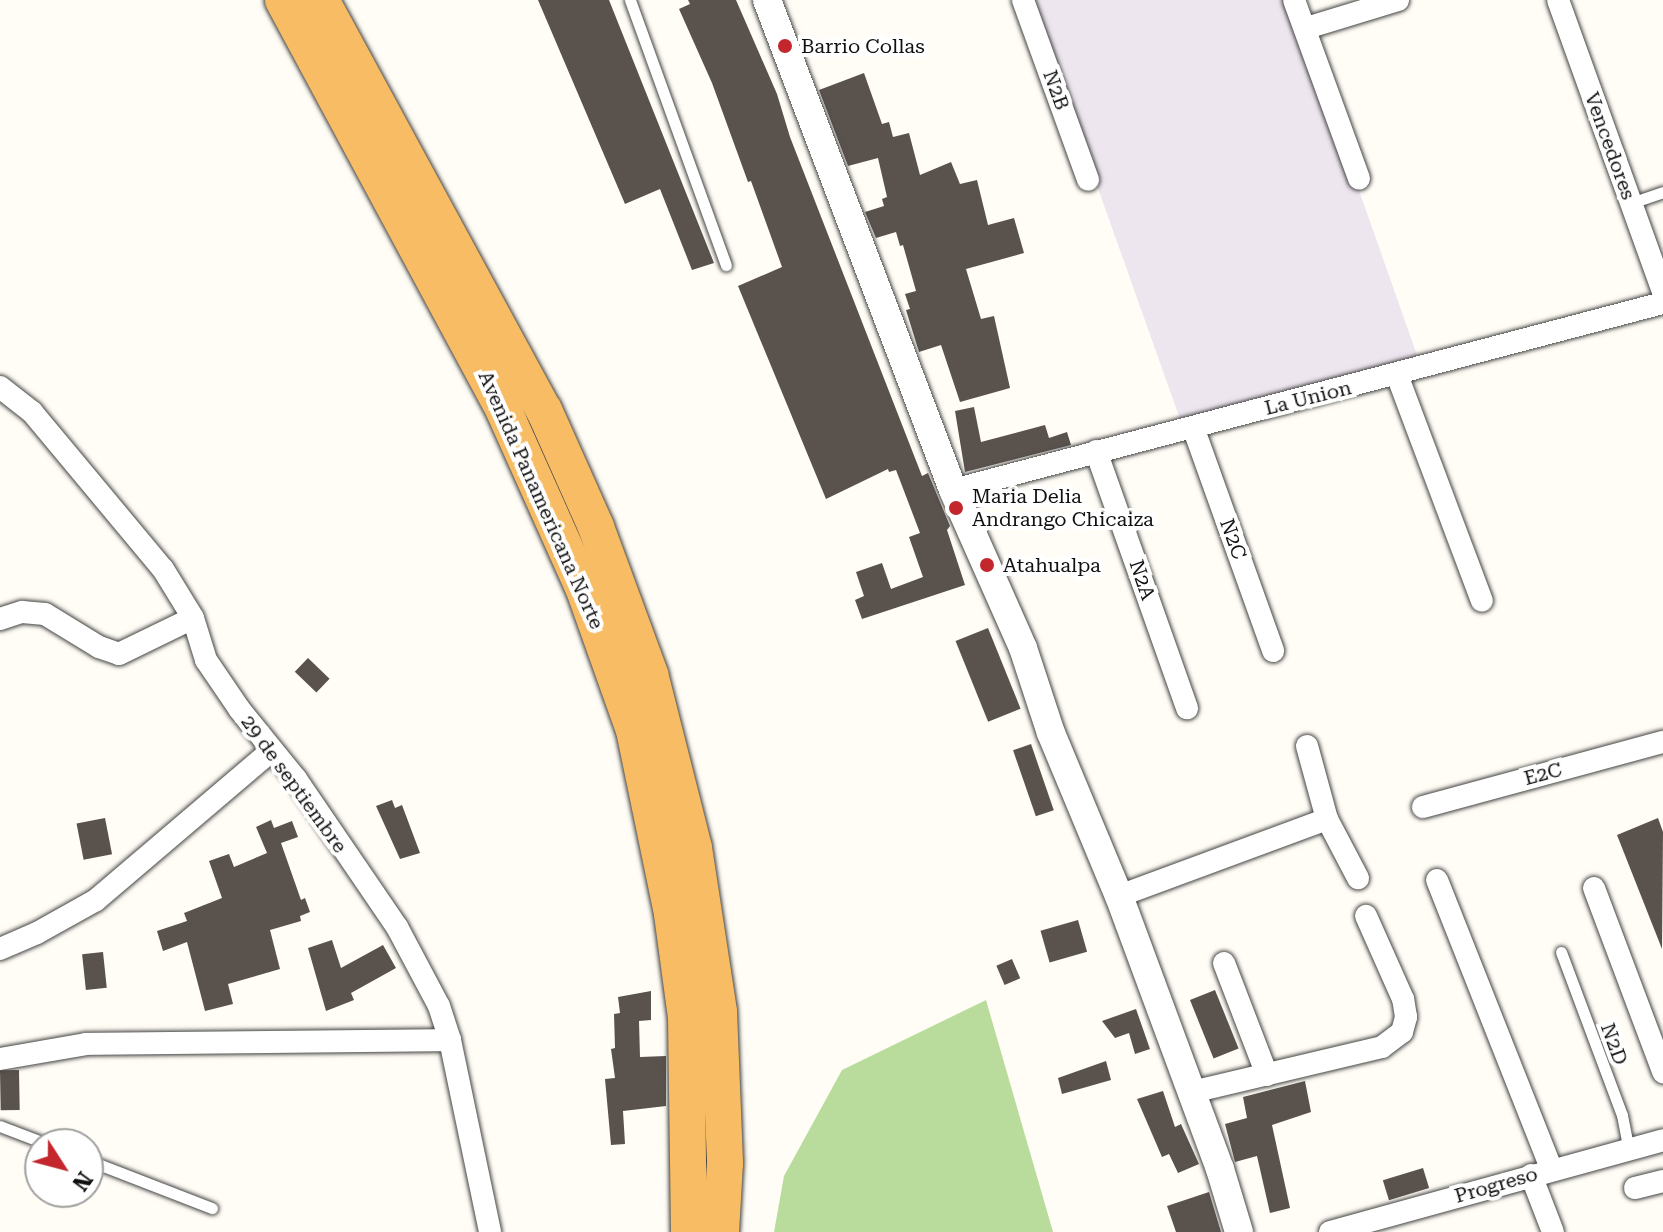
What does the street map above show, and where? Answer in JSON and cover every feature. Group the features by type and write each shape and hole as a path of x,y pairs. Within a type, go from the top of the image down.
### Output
{"highway":[{"name":"Avenida Panamericana Norte","path":"283,0 505,413 583,587 629,716 656,823 686,1017 689,1232"},
{"name":"Avenida Panamericana Norte","path":"321,0 544,410 596,527 650,674 694,848 719,1012 725,1163 721,1232"}],"street":[{"path":"767,0 953,490 1023,648 1051,733 1119,896 1192,1092 1239,1232"},
{"name":"N2B","path":"1023,0 1088,180"},
{"path":"1294,0 1359,179"},
{"path":"1313,26 1398,0"},
{"name":"Vencedores","path":"1558,0 1663,291"},
{"name":"La Union","path":"953,490 1663,303"},
{"path":"1397,375 1482,601"},
{"name":"29 de septiembre","path":"0,387 32,412 163,569 193,618 206,660 397,927 439,1006 450,1040 490,1232"},
{"name":"N2C","path":"1193,427 1273,651"},
{"name":"N2A","path":"1096,451 1187,708"},
{"path":"0,619 22,612 45,614 99,647 119,654 193,618"},
{"name":"E2C","path":"1423,807 1663,742"},
{"path":"1307,746 1327,819 1358,878"},
{"path":"0,949 37,933 96,900 272,750"},
{"path":"1119,896 1327,819"},
{"path":"1437,880 1542,1172 1553,1232"},
{"path":"1594,888 1663,1072"},
{"path":"1192,1092 1382,1047 1402,1032 1406,1017 1403,999 1366,916"},
{"path":"1224,963 1267,1075"},
{"path":"0,1059 86,1044 450,1040"},
{"name":"Progreso","path":"1330,1232 1663,1140"},
{"path":"1635,1188 1663,1181"}],"lane":[{"path":"630,0 726,265"},
{"path":"1630,203 1663,192"},
{"name":"N2D","path":"1561,952 1622,1115 1629,1150"},
{"path":"0,1126 24,1135"},
{"path":"104,1166 212,1208"}],"shaded area":[{"path":"1031,0 1292,0 1418,358 1180,419"}],"green space":[{"path":"986,1000 1053,1232 774,1232 784,1176 842,1070"}],"building":[{"path":"538,0 609,0 714,263 692,270 660,189 625,204"},
{"path":"688,0 736,0 777,94 790,137 922,476 928,473 950,526 947,530 965,585 862,619 855,600 864,596 856,572 882,563 891,589 923,577 909,537 920,533 896,470 889,472 888,469 826,499 738,286 782,267 712,83 679,9 690,4"},
{"path":"864,73 882,124 889,122 893,137 909,133 920,175 951,162 960,184 977,180 988,225 1014,218 1024,253 966,269 981,319 994,316 1010,388 960,402 941,345 919,352 906,310 910,309 905,294 916,291 903,245 900,246 896,232 876,238 865,212 884,206 882,199 887,197 878,158 848,166 819,90"},
{"path":"974,407 981,442 1045,425 1049,438 1067,432 1071,445 965,472 955,411"},
{"path":"988,628 1021,709 988,722 956,641"},
{"path":"308,658 330,679 316,693 295,672"},
{"path":"1031,744 1054,810 1036,816 1013,750"},
{"path":"392,800 395,808 402,805 420,853 400,859 376,806"},
{"path":"105,818 112,854 84,860 77,824"},
{"path":"1658,818 1663,832 1662,949 1617,835"},
{"path":"271,820 274,828 292,821 298,837 281,843 301,900 305,898 310,912 300,916 301,921 270,930 280,969 228,984 233,1004 205,1011 187,942 163,951 157,931 187,921 184,913 222,898 209,861 229,854 234,867 267,853 256,827"},
{"path":"1078,920 1087,952 1050,962 1041,931"},
{"path":"332,940 341,968 383,945 396,968 351,993 354,1000 326,1011 308,948"},
{"path":"103,952 107,988 86,990 82,954"},
{"path":"1012,959 1020,978 1005,985 996,966"},
{"path":"1215,990 1239,1048 1214,1059 1190,1000"},
{"path":"651,991 651,1020 639,1021 640,1057 666,1056 666,1106 623,1111 625,1144 611,1145 605,1079 615,1078 611,1049 615,1048 614,1014 620,1013 618,997"},
{"path":"1136,1009 1150,1049 1135,1054 1129,1033 1115,1038 1102,1021"},
{"path":"1106,1061 1111,1080 1062,1094 1058,1078"},
{"path":"0,1070 19,1070 20,1110 1,1110"},
{"path":"1305,1081 1311,1112 1272,1125 1290,1208 1270,1213 1257,1156 1235,1162 1225,1124 1247,1118 1243,1097"},
{"path":"1163,1091 1175,1127 1181,1124 1199,1164 1178,1173 1169,1154 1162,1157 1137,1099"},
{"path":"1423,1168 1429,1188 1389,1200 1383,1180"},
{"path":"1209,1192 1221,1232 1176,1232 1167,1206"}],"place":[{"name":"Barrio Collas","path":"785,46"},
{"name":"Maria Delia Andrango Chicaiza","path":"956,508"},
{"name":"Atahualpa","path":"987,565"}]}
